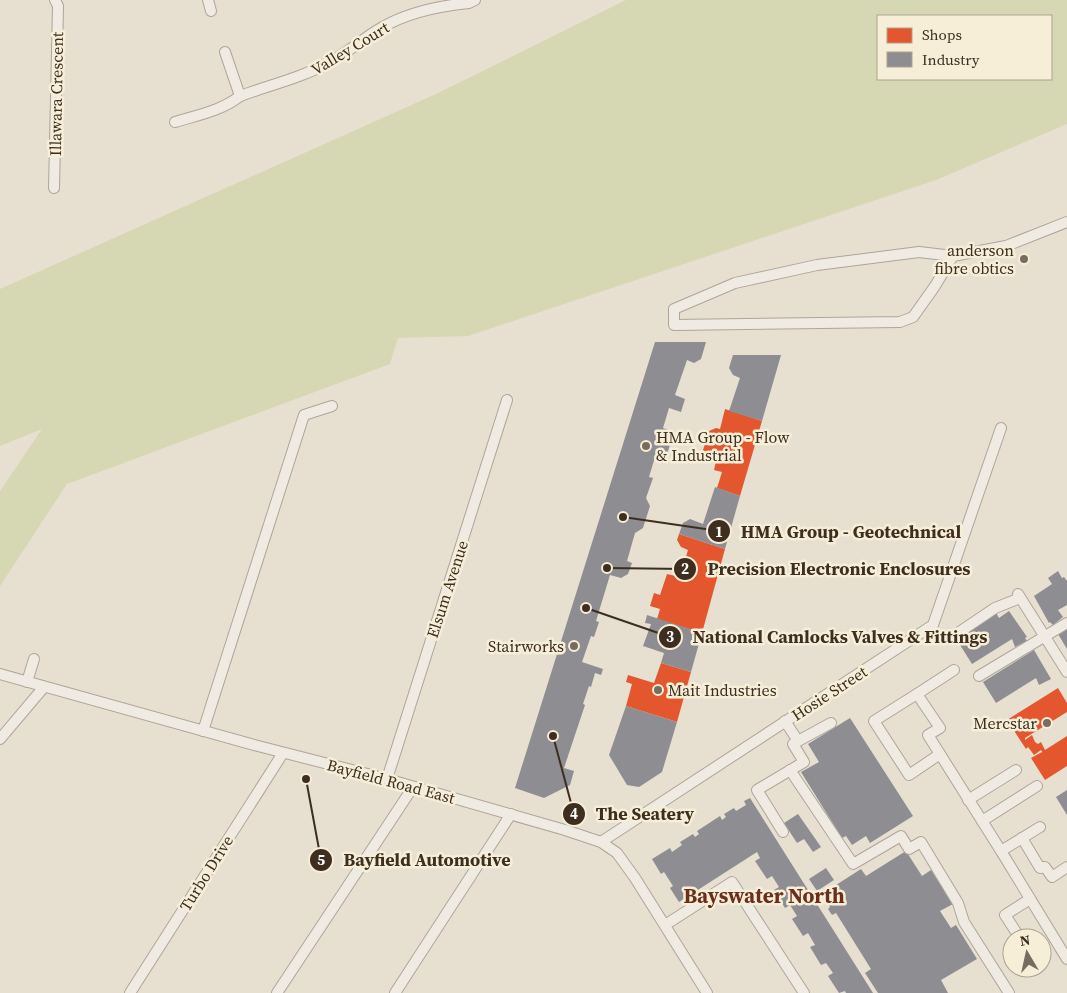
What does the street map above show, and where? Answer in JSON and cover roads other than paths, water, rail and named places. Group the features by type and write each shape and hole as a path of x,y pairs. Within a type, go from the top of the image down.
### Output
{"street":[{"name":"Illawara Crescent","path":"54,188 58,6 55,0"},
{"path":"208,0 211,11"},
{"name":"Valley Court","path":"175,122 218,109 240,96 308,73 332,61 380,28 403,17 424,10 469,3 475,0"},
{"path":"225,52 240,96"},
{"path":"954,256 912,317 900,322 674,325 674,309 736,282 817,265 919,252 954,256 1006,246 1067,222"},
{"name":"Elsum Avenue","path":"388,779 507,400"},
{"path":"203,731 304,415 332,406"},
{"name":"Hosie Street","path":"601,842 933,625 1001,428"},
{"path":"952,637 995,608 1019,596 1067,672"},
{"path":"979,676 1067,623"},
{"path":"27,682 34,659"},
{"path":"940,754 909,774 874,721 954,670"},
{"name":"Bayfield Road East","path":"0,674 203,731 388,779 601,842 617,853 635,878 708,993"},
{"path":"0,739 44,687"},
{"path":"917,694 940,728 928,736 1067,959"},
{"path":"785,721 798,741"},
{"path":"783,832 757,790 804,762 793,744 831,723"},
{"name":"Turbo Drive","path":"130,993 283,752"},
{"path":"790,770 853,864 902,836 909,849 921,842 958,904 964,922 1009,993"},
{"path":"968,800 1016,770"},
{"path":"278,993 413,786"},
{"path":"982,820 1037,786"},
{"path":"395,993 511,814"},
{"path":"1001,851 1040,827"},
{"path":"1022,838 1040,868 1045,867 1052,877 1067,867"},
{"path":"665,925 732,882 804,993"},
{"path":"1014,928 1006,914 1030,899"}],"place":[{"name":"anderson fibre obtics","path":"1024,259"},
{"name":"HMA Group - Flow & Industrial","path":"646,446"},
{"name":"HMA Group - Geotechnical","path":"623,517"},
{"name":"Precision Electronic Enclosures","path":"607,568"},
{"name":"National Camlocks Valves & Fittings","path":"586,608"},
{"name":"Stairworks","path":"574,646"},
{"name":"Mait Industries","path":"658,690"},
{"name":"Mercstar","path":"1047,723"},
{"name":"The Seatery","path":"553,736"},
{"name":"Bayfield Automotive","path":"306,779"}],"district":[{"name":"Bayswater North","path":"764,896"}]}
